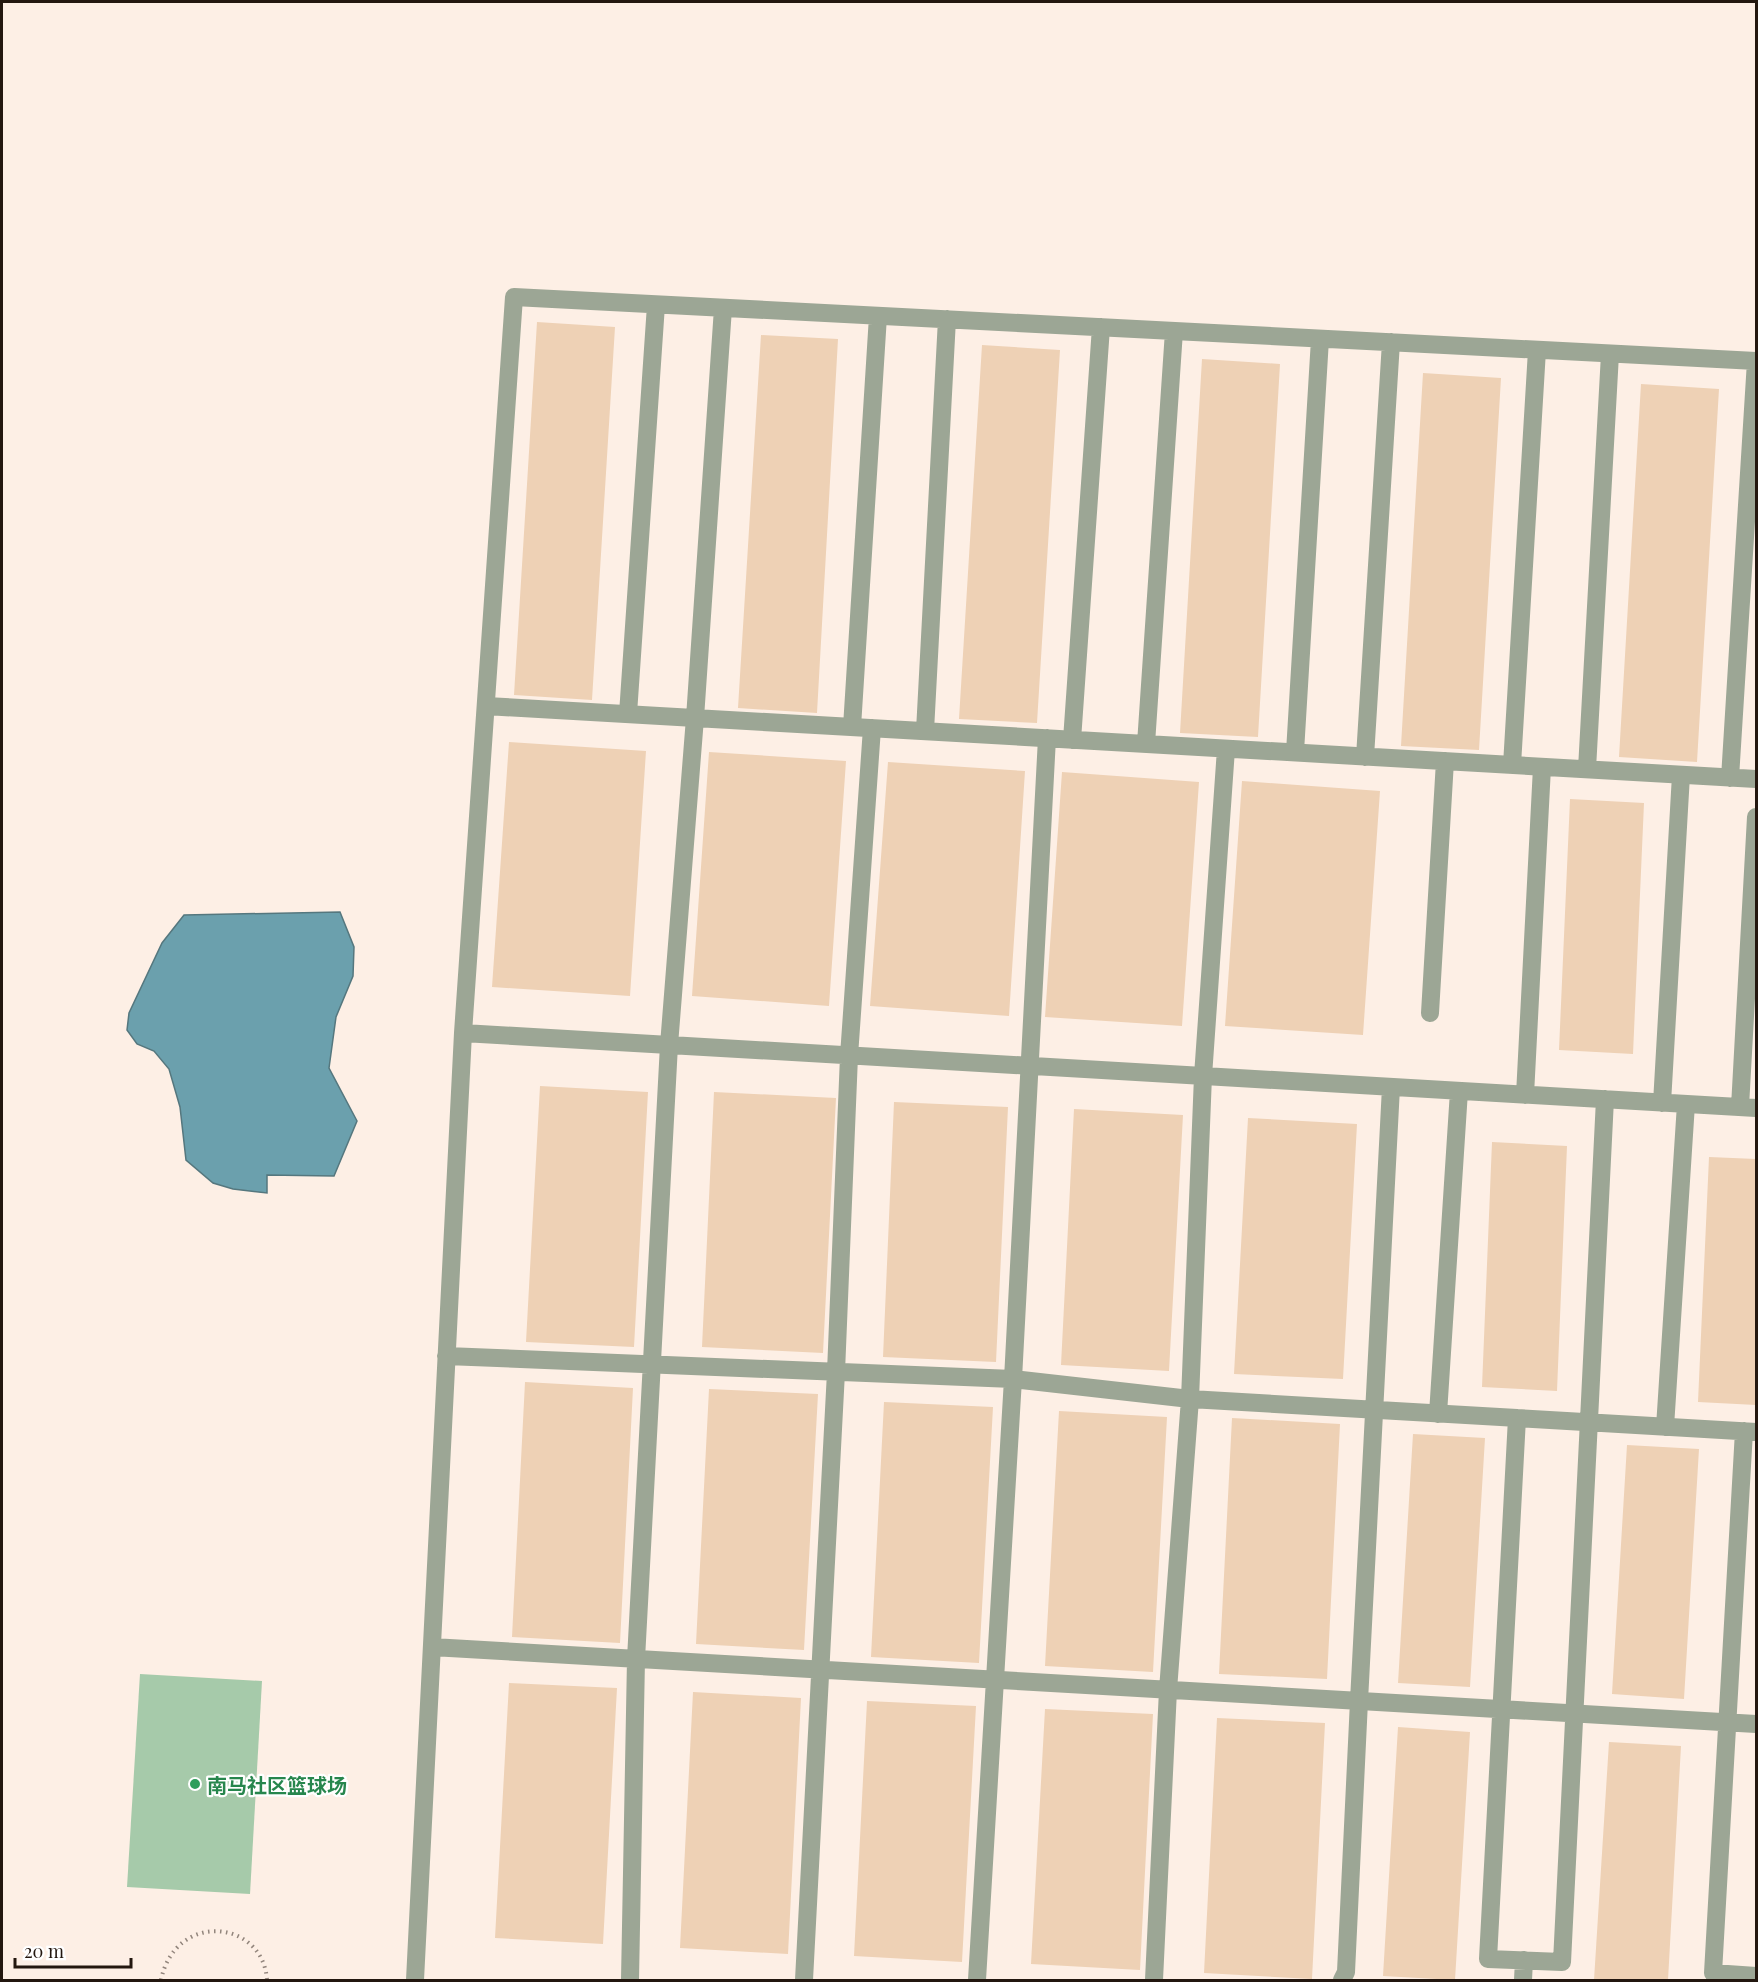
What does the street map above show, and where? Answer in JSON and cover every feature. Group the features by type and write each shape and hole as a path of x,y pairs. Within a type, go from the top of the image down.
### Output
{"street":[{"path":"415,1980 463,1033 514,297 1756,361 1730,778"},
{"path":"628,714 656,304"},
{"path":"630,1980 636,1659 651,1365 669,1045 695,718 723,308"},
{"path":"852,727 878,316"},
{"path":"925,731 947,319"},
{"path":"1072,740 1101,327"},
{"path":"1146,744 1174,331"},
{"path":"1295,752 1320,339"},
{"path":"1365,757 1391,342"},
{"path":"1512,765 1537,350"},
{"path":"1587,769 1610,354"},
{"path":"486,706 1756,779"},
{"path":"804,1980 836,1372 849,1056 872,728"},
{"path":"977,1980 1013,1379 1047,738"},
{"path":"1154,1980 1168,1690 1190,1399 1203,1076 1226,749"},
{"path":"1430,1013 1445,761"},
{"path":"1525,1095 1542,767"},
{"path":"1662,1103 1681,775"},
{"path":"463,1033 1748,1108 1756,817"},
{"path":"1341,1980 1346,1972 1391,1087"},
{"path":"1438,1414 1459,1091"},
{"path":"1516,1418 1503,1710 1488,1959 1562,1962 1605,1100"},
{"path":"1665,1427 1686,1104"},
{"path":"446,1356 1013,1379 1190,1399 1750,1432 1727,1722 1713,1973 1750,1977"},
{"path":"432,1647 1756,1724"},
{"path":"1523,1980 1524,1960"}],"path":[{"path":"161,1980 164,1965 173,1950 186,1938 202,1932 219,1931 236,1935 250,1944 261,1958 267,1980"}],"green space":[{"name":"南马社区篮球场","path":"140,1674 262,1681 250,1894 127,1887"}],"water":[{"path":"340,912 354,947 353,976 336,1017 329,1068 357,1121 334,1176 267,1175 267,1193 233,1189 213,1183 186,1160 180,1107 169,1069 154,1051 137,1044 127,1030 129,1013 162,943 184,915"}],"building":[{"path":"537,322 615,327 592,700 514,695"},
{"path":"761,335 838,339 817,713 738,708"},
{"path":"982,345 1060,350 1037,723 959,719"},
{"path":"1202,359 1280,364 1258,737 1180,733"},
{"path":"1423,373 1501,378 1479,750 1401,746"},
{"path":"1641,384 1719,389 1697,762 1619,757"},
{"path":"509,742 646,751 630,996 492,987"},
{"path":"709,752 846,761 829,1006 692,996"},
{"path":"888,762 1025,771 1009,1016 870,1006"},
{"path":"1062,772 1199,782 1182,1026 1045,1017"},
{"path":"1242,781 1380,791 1363,1035 1225,1026"},
{"path":"1570,799 1644,803 1633,1054 1559,1050"},
{"path":"540,1086 648,1092 634,1347 526,1342"},
{"path":"714,1092 836,1098 823,1353 702,1347"},
{"path":"894,1102 1008,1107 996,1362 883,1357"},
{"path":"1074,1109 1183,1115 1169,1371 1061,1365"},
{"path":"1248,1118 1357,1124 1343,1379 1234,1374"},
{"path":"1492,1142 1567,1146 1557,1391 1482,1387"},
{"path":"1709,1157 1756,1159 1756,1405 1698,1402"},
{"path":"525,1382 633,1388 620,1643 512,1637"},
{"path":"709,1389 818,1394 804,1650 696,1644"},
{"path":"884,1402 993,1407 979,1663 871,1657"},
{"path":"1059,1411 1167,1417 1153,1672 1045,1666"},
{"path":"1232,1418 1340,1424 1327,1679 1219,1674"},
{"path":"1413,1434 1485,1438 1470,1687 1398,1683"},
{"path":"1627,1445 1699,1449 1684,1699 1612,1694"},
{"path":"509,1683 617,1688 603,1944 495,1938"},
{"path":"693,1692 801,1698 788,1954 680,1948"},
{"path":"867,1701 976,1706 962,1962 854,1956"},
{"path":"1045,1709 1153,1714 1140,1970 1031,1964"},
{"path":"1217,1718 1325,1723 1312,1979 1204,1973"},
{"path":"1398,1727 1470,1732 1455,1980 1383,1976"},
{"path":"1609,1742 1681,1746 1668,1980 1594,1980"}],"place":[{"name":"南马社区篮球场","path":"195,1784"}]}
